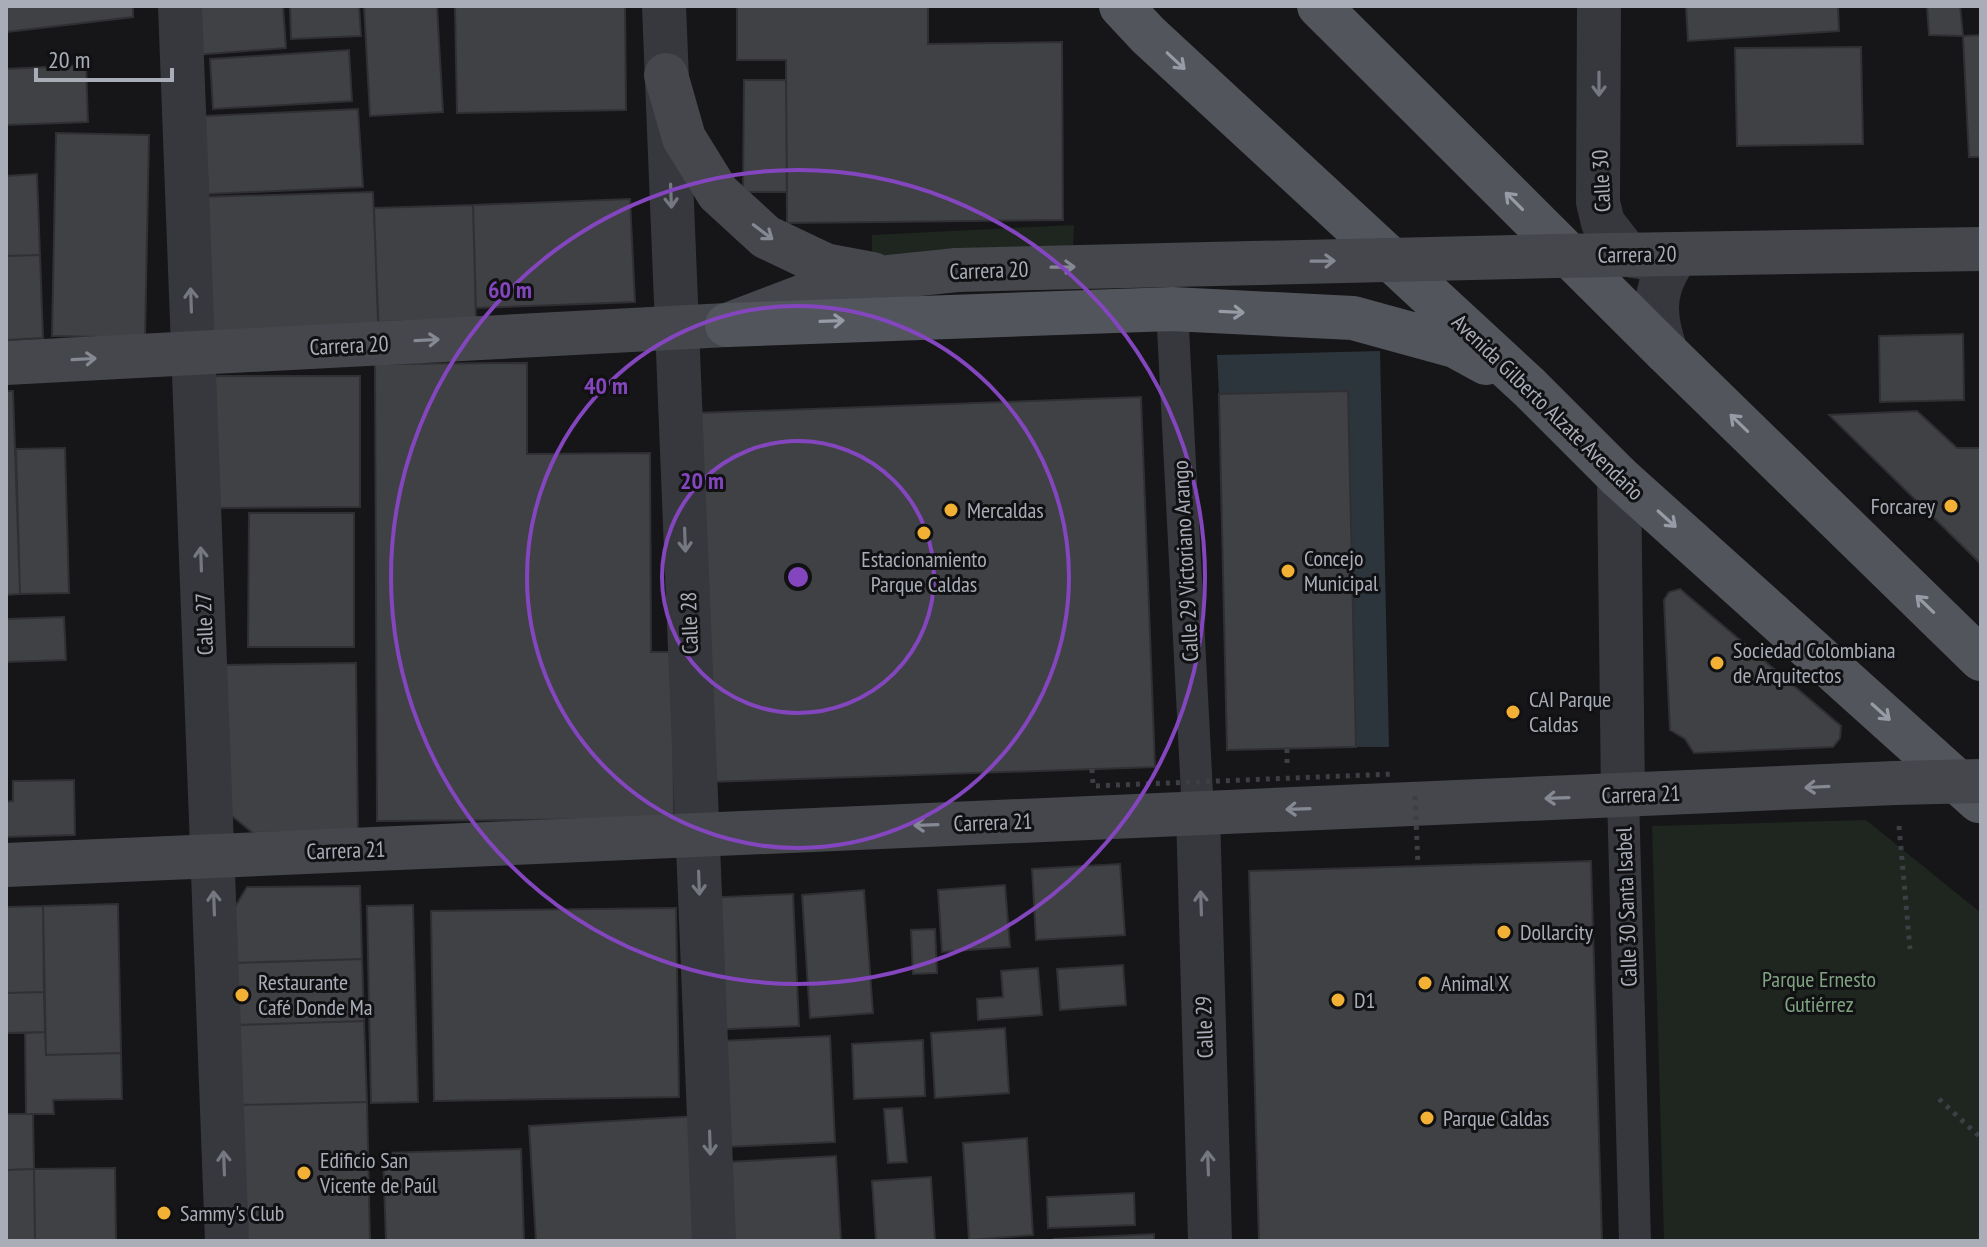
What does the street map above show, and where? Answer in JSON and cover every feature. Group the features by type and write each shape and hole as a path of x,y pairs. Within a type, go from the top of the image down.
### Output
{"main road":[{"name":"Avenida Gilberto Alzate Avendaño","path":"1121,6 1148,35 1530,388 1619,477 1981,802"},
{"path":"1319,6 1666,352 1981,659"},
{"path":"666,75 684,138 718,193 727,202 766,237 825,265 889,277"},
{"name":"Carrera 20","path":"6,363 727,325 806,295 889,277 957,270 1981,249"},
{"path":"727,325 1172,309 1353,318 1455,346 1530,388"},
{"name":"Carrera 21","path":"6,865 1981,781"}],"street":[{"name":"Calle 27","path":"180,6 227,1241"},
{"name":"Calle 28","path":"664,6 714,1241"},
{"name":"Calle 30","path":"1599,6 1598,202 1603,223 1628,255 1672,262"},
{"name":"Carrera 20","path":"1672,262 1981,255"},
{"path":"1666,352 1658,327 1657,303 1659,282 1672,262"},
{"name":"Calle 29 Victoriano Arango","path":"1172,309 1198,813"},
{"name":"Calle 30 Santa Isabel","path":"1619,477 1623,795 1635,1241"},
{"name":"Calle 29","path":"1198,813 1210,1241"}],"path":[{"path":"1092,769 1093,786 1393,774"},
{"path":"1895,783 1910,949"},
{"path":"1415,796 1418,866"},
{"path":"1939,1099 1981,1138"}],"green space":[{"path":"1074,225 1072,275 872,284 872,235"},
{"name":"Parque Ernesto Gutiérrez","path":"1866,820 1981,913 1981,1241 1664,1241 1652,826"}],"shaded area":[{"path":"1380,351 1389,747 1356,747 1348,392 1219,394 1217,355"}],"building":[{"path":"6,6 133,6 133,17 6,32"},
{"path":"191,6 283,6 286,48 195,55"},
{"path":"290,6 359,6 361,36 291,39"},
{"path":"364,6 437,6 443,112 370,116"},
{"path":"455,6 625,6 626,110 457,113"},
{"path":"737,6 928,6 928,44 1062,42 1063,220 787,223 786,60 737,60"},
{"path":"1686,6 1838,6 1839,31 1688,41"},
{"path":"1927,6 1960,6 1963,36 1929,35"},
{"path":"1981,35 1981,157 1969,157 1963,36"},
{"path":"1861,47 1863,144 1737,146 1735,48"},
{"path":"349,50 352,101 213,109 210,59"},
{"path":"86,65 88,122 6,125 6,69"},
{"path":"744,80 786,80 787,192 743,192"},
{"path":"358,109 363,187 208,194 204,116"},
{"path":"56,133 149,135 145,338 52,336"},
{"path":"37,174 40,255 6,256 6,176"},
{"path":"373,192 379,336 203,341 198,197"},
{"path":"630,199 635,302 476,308 473,205"},
{"path":"473,205 476,319 378,322 374,208"},
{"path":"40,255 43,338 6,340 6,256"},
{"path":"1963,334 1964,400 1880,402 1879,336"},
{"path":"527,363 527,454 650,453 651,652 673,652 674,819 377,821 375,364"},
{"path":"213,376 360,376 360,507 213,508"},
{"path":"6,391 13,391 20,594 6,595"},
{"name":"Concejo Municipal","path":"1348,391 1356,747 1227,750 1219,394"},
{"name":"Estacionamiento Parque Caldas","path":"1141,397 1155,767 709,782 696,413"},
{"name":"Forcarey","path":"1917,411 1957,448 1981,448 1981,564 1829,415"},
{"path":"65,448 69,593 20,594 16,449"},
{"path":"249,513 354,513 354,647 248,647"},
{"name":"Sociedad Colombiana de Arquitectos","path":"1680,589 1841,726 1840,738 1833,747 1694,753 1685,739 1670,730 1664,600 1669,592"},
{"path":"64,617 66,660 6,662 6,619"},
{"path":"356,663 358,831 253,833 227,812 225,665"},
{"path":"74,780 75,835 6,837 6,802 13,801 13,781"},
{"name":"Parque Caldas","path":"1591,861 1602,1241 1259,1241 1249,871"},
{"path":"1120,864 1125,935 1036,940 1032,869"},
{"path":"1005,885 1010,947 942,952 938,890"},
{"path":"360,886 362,959 234,963 233,910 247,887"},
{"path":"864,890 873,1013 810,1018 802,895"},
{"path":"793,894 799,1026 708,1030 702,898"},
{"path":"118,904 121,1053 46,1055 43,906"},
{"path":"413,905 418,1102 371,1103 367,906"},
{"path":"43,906 44,992 6,993 6,907"},
{"path":"676,908 679,1097 434,1101 431,911"},
{"path":"935,929 937,973 913,974 911,930"},
{"path":"362,959 364,1021 236,1025 234,963"},
{"path":"1123,965 1126,1005 1060,1010 1057,969"},
{"path":"1038,968 1042,1015 978,1020 977,999 1003,997 1001,971"},
{"path":"44,992 45,1032 6,1033 6,993"},
{"path":"364,1021 367,1102 238,1105 236,1025"},
{"path":"1005,1028 1009,1093 935,1098 931,1033"},
{"path":"45,1032 46,1055 121,1053 122,1099 53,1100 54,1114 26,1114 25,1033"},
{"path":"830,1036 835,1142 724,1147 719,1041"},
{"path":"923,1040 925,1096 854,1099 852,1044"},
{"name":"Edificio San Vicente de Paúl","path":"367,1102 370,1241 242,1241 238,1105"},
{"path":"902,1108 907,1162 888,1163 884,1109"},
{"path":"6,1114 33,1114 34,1169 6,1170"},
{"path":"696,1116 704,1241 536,1241 529,1126"},
{"path":"1027,1138 1033,1235 969,1240 963,1143"},
{"path":"521,1149 524,1241 386,1241 383,1153"},
{"path":"836,1156 841,1241 731,1241 727,1162"},
{"path":"115,1168 116,1241 35,1241 34,1169"},
{"path":"34,1169 35,1241 6,1241 6,1170"},
{"path":"931,1177 935,1241 876,1241 872,1181"},
{"path":"1134,1193 1135,1225 1048,1228 1047,1197"},
{"path":"1154,1234 1154,1241 1054,1241 1054,1239"}],"place":[{"name":"Forcarey","path":"1951,506"},
{"name":"Mercaldas","path":"951,510"},
{"name":"Estacionamiento Parque Caldas","path":"924,533"},
{"name":"Concejo Municipal","path":"1288,571"},
{"name":"Sociedad Colombiana de Arquitectos","path":"1717,663"},
{"name":"CAI Parque Caldas","path":"1513,712"},
{"name":"Dollarcity","path":"1504,932"},
{"name":"Animal X","path":"1425,983"},
{"name":"Restaurante Café Donde Ma","path":"242,995"},
{"name":"D1","path":"1338,1000"},
{"name":"Parque Caldas","path":"1427,1118"},
{"name":"Edificio San Vicente de Paúl","path":"304,1173"},
{"name":"Sammy's Club","path":"164,1213"}]}
